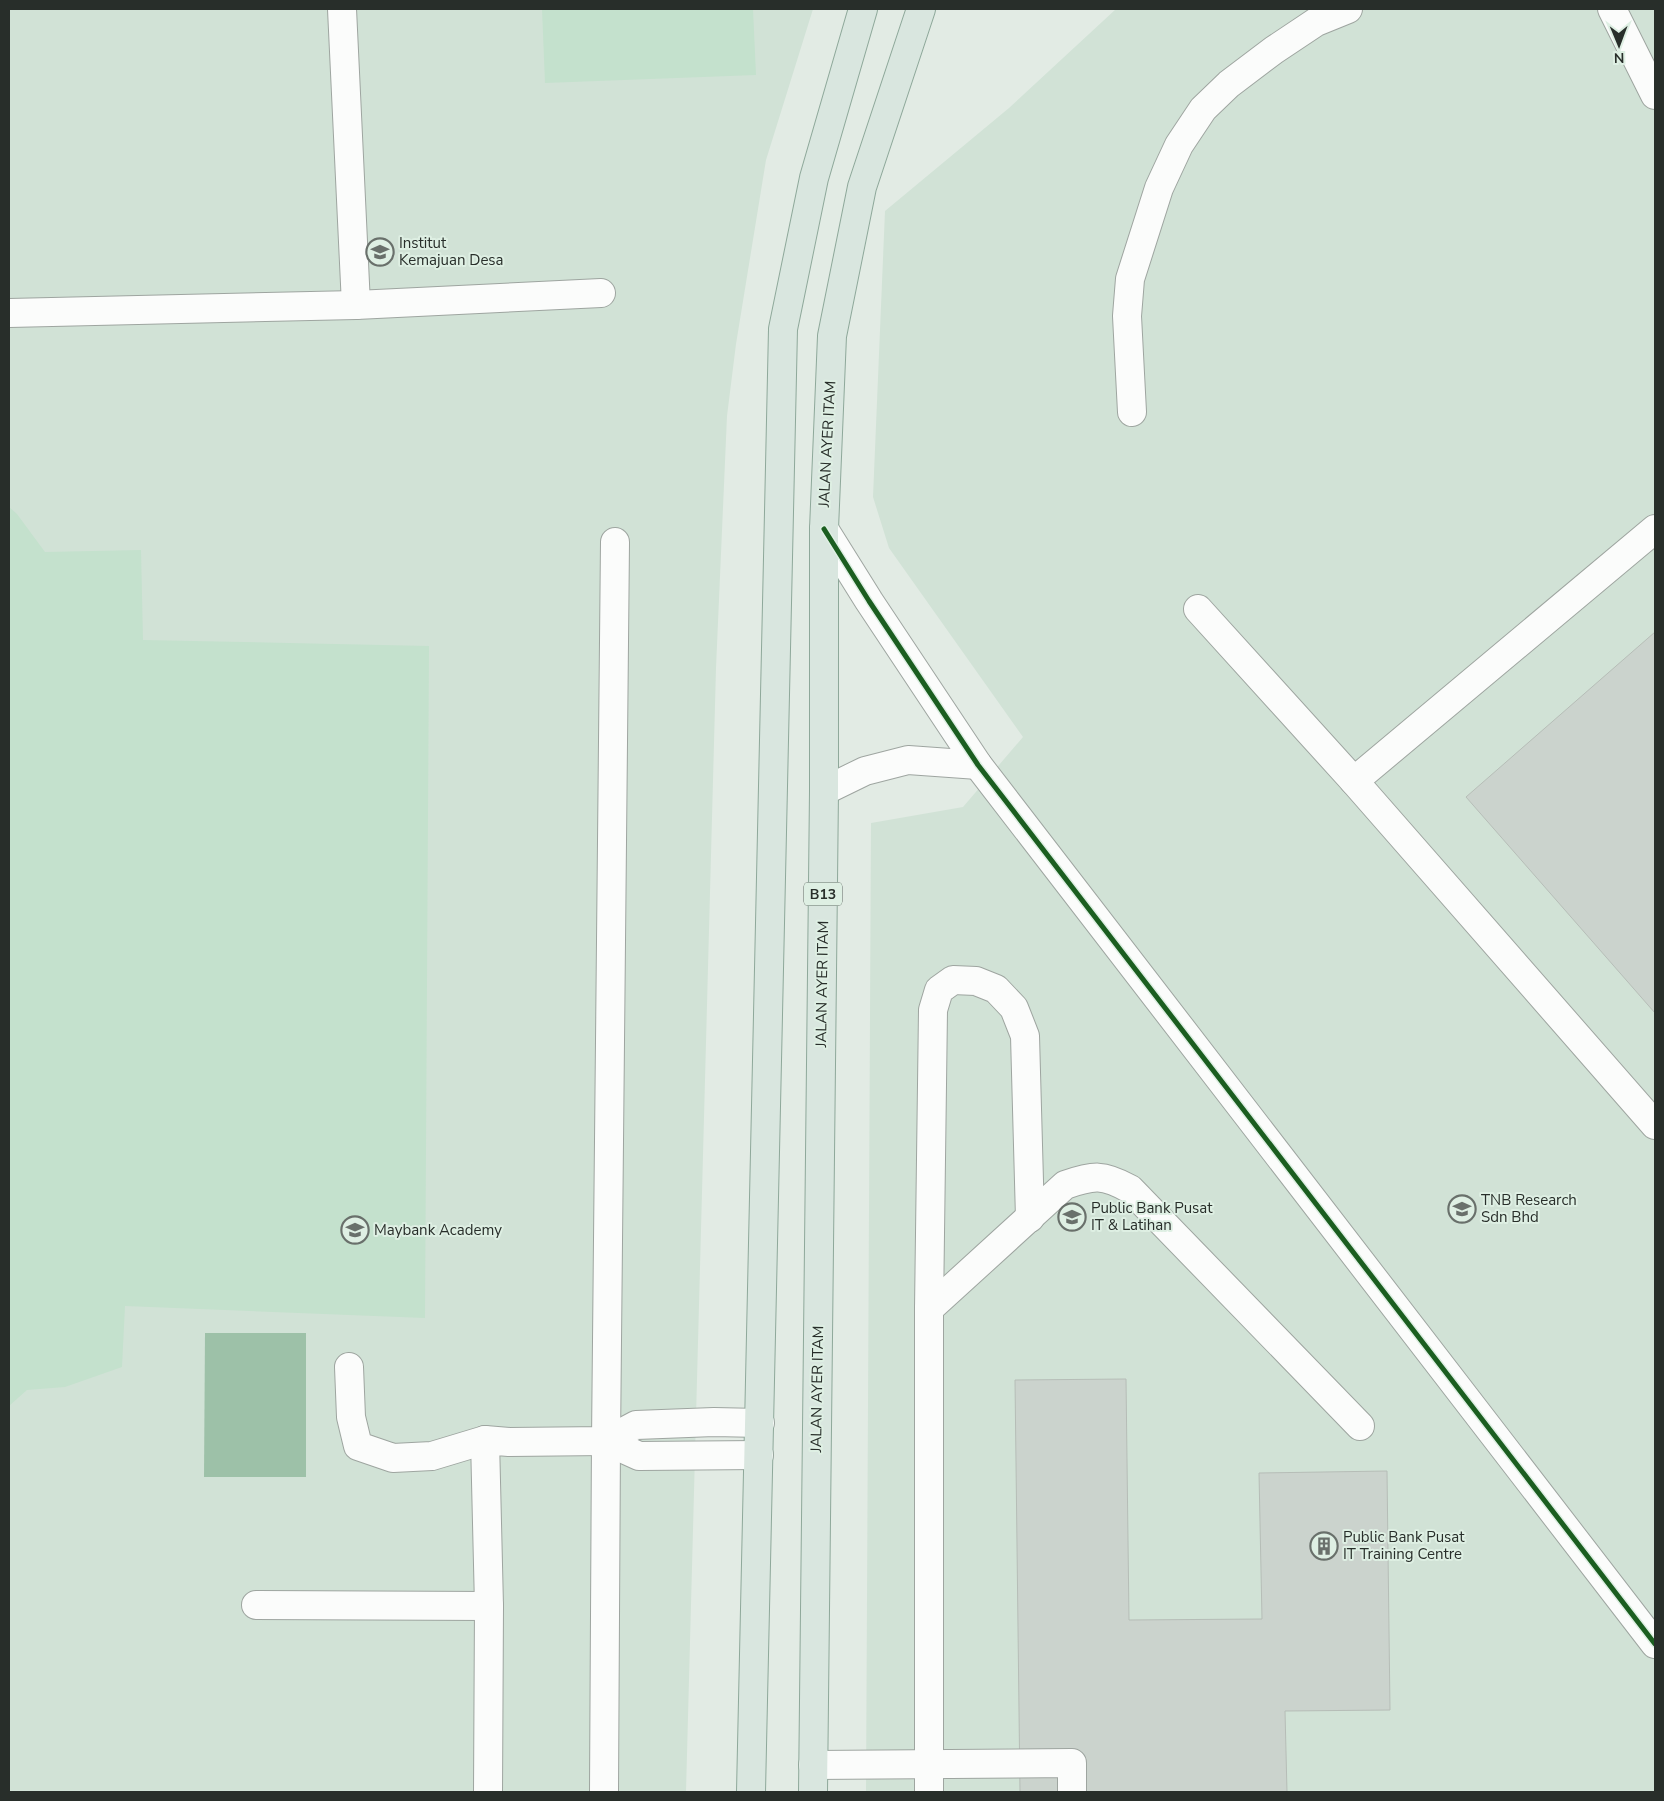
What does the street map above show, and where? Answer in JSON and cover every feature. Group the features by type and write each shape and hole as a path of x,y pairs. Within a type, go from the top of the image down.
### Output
{"main road":[{"path":"751,1792 783,329 814,178 863,9"},
{"name":"JALAN AYER ITAM","path":"813,1792 824,791 824,529 832,336 862,187 921,9"}],"street":[{"path":"342,9 356,305"},
{"path":"1132,412 1127,316 1130,279 1159,188 1178,145 1203,109 1228,84 1316,22 1348,9"},
{"path":"1612,9 1655,96"},
{"path":"9,313 356,305 601,293"},
{"path":"824,529 869,602 978,765 1655,1644"},
{"path":"1354,781 1655,529"},
{"path":"604,1792 615,542"},
{"path":"1198,609 1354,781 1655,1125"},
{"path":"824,791 865,771 908,760 978,765"},
{"path":"929,1792 929,1309 933,1010 940,990 954,980 976,981 996,989 1014,1008 1026,1036 1030,1218"},
{"path":"929,1309 1065,1185 1087,1177 1112,1179 1130,1189 1360,1426"},
{"path":"348,1367 351,1417 358,1446 393,1458 432,1456 486,1440 509,1442 606,1441 640,1456 759,1455"},
{"path":"606,1441 636,1425 760,1422"},
{"path":"486,1440 489,1606 488,1792"},
{"path":"256,1605 489,1606"},
{"path":"814,1765 1072,1763 1072,1792"}],"shaded area":[{"name":"Maybank Academy","path":"9,9 813,9 766,160 736,344 727,416 716,668 686,1792 9,1792"},
{"path":"542,9 753,9 756,75 545,83"},
{"name":"TNB Research Sdn Bhd","path":"1116,9 1655,9 1655,1792 866,1792 871,823 963,807 1023,737 889,548 873,497 885,211 1009,108"},
{"path":"9,507 17,514 45,552 141,550 143,640 429,646 425,1318 125,1306 122,1367 65,1387 27,1390 9,1406"},
{"path":"205,1333 306,1333 306,1477 204,1477"}],"building":[{"path":"1655,632 1655,1013 1466,797"},
{"name":"Public Bank Pusat IT Training Centre","path":"1126,1379 1129,1620 1262,1619 1259,1473 1387,1471 1390,1710 1285,1711 1287,1792 1020,1792 1015,1380"}],"cycle path":[{"path":"824,529 869,601 978,765 1655,1644"}],"place":[{"name":"Institut Kemajuan Desa","path":"380,252"},
{"name":"TNB Research Sdn Bhd","path":"1462,1209"},
{"name":"Public Bank Pusat IT & Latihan","path":"1072,1217"},
{"name":"Maybank Academy","path":"355,1230"},
{"name":"Public Bank Pusat IT Training Centre","path":"1324,1546"}]}
